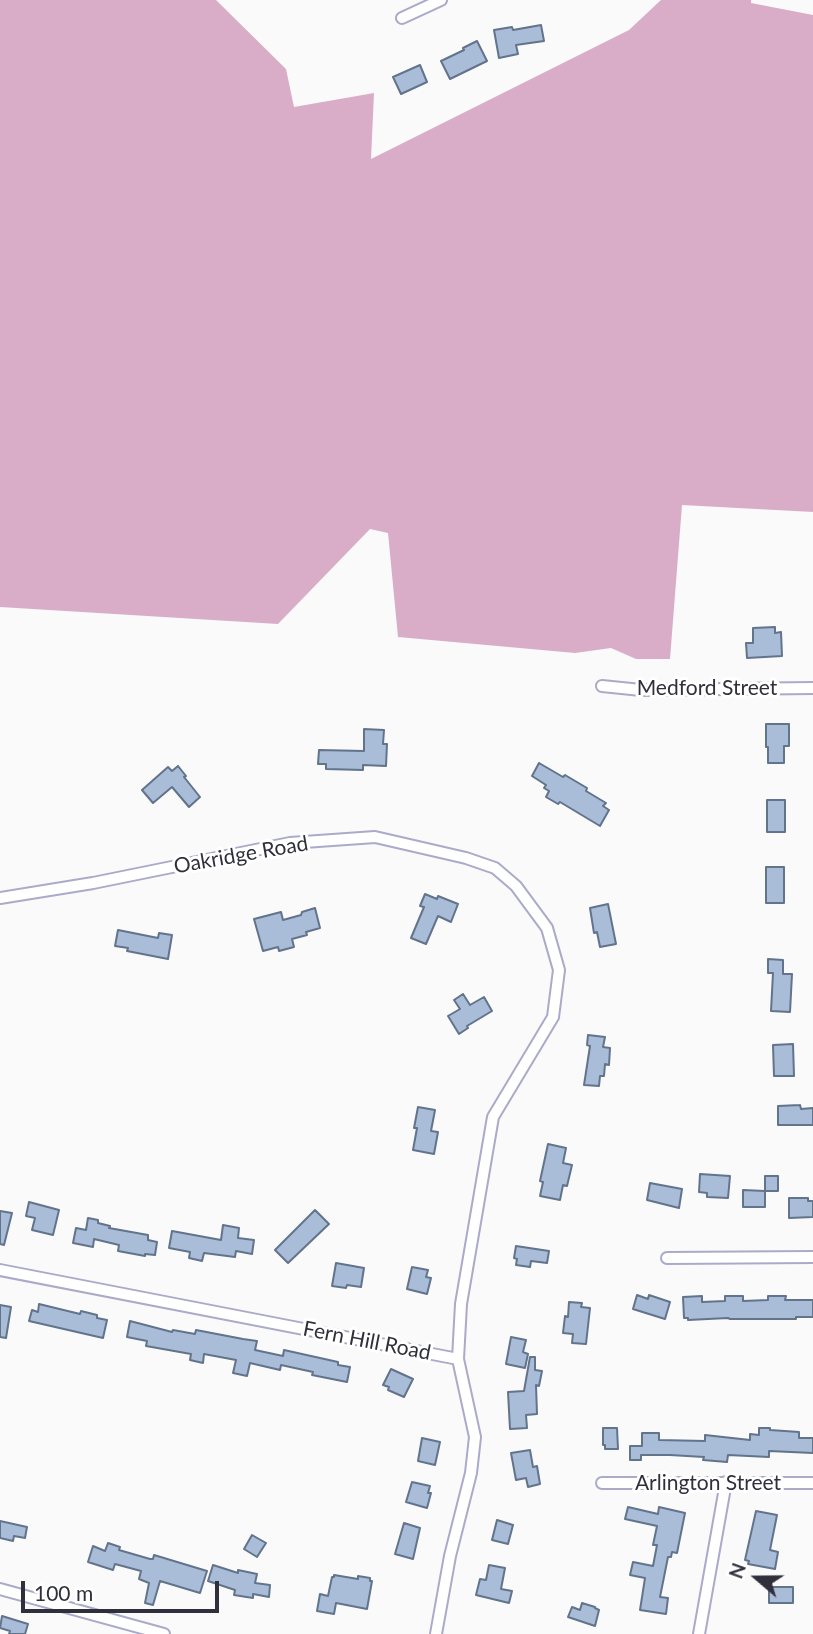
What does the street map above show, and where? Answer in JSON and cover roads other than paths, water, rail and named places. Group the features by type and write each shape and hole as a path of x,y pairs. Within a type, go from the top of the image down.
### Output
{"street":[{"path":"402,18 435,1"},
{"name":"Medford Street","path":"602,686 641,690 813,688"},
{"name":"Oakridge Road","path":"0,898 93,883 290,843 375,838 466,858 495,868 516,886 547,928 559,970 552,1017 493,1117 461,1304 458,1359"},
{"path":"667,1258 813,1257"},
{"name":"Fern Hill Road","path":"0,1270 458,1359 475,1437 471,1473 450,1556 436,1634"},
{"path":"699,1634 726,1482"},
{"name":"Arlington Street","path":"602,1483 813,1483"},
{"path":"0,1589 164,1634"}]}
